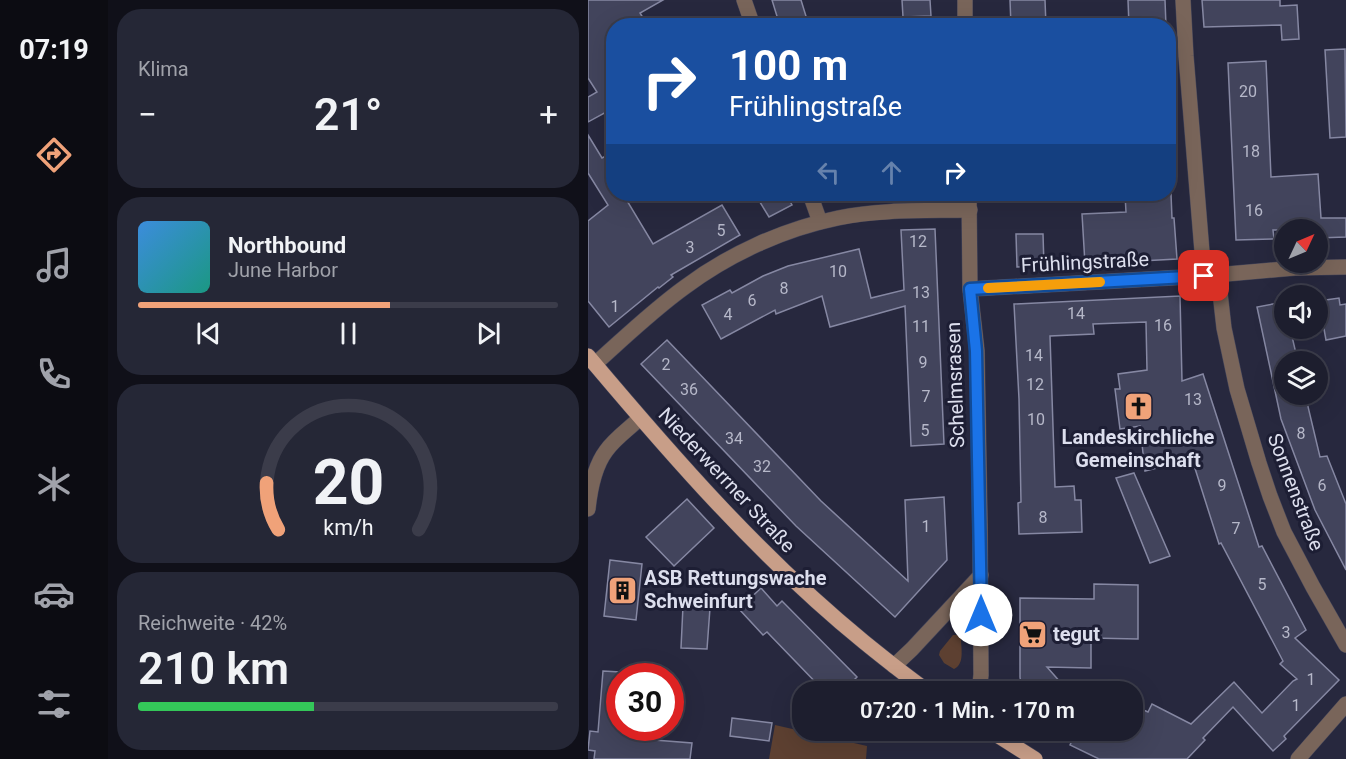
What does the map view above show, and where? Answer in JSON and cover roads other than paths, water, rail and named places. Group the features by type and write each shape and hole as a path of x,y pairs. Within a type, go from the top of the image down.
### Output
{"main road":[{"name":"Niederwerrner Straße","path":"591,360 640,418 741,528 794,581 914,681"},
{"path":"1006,741 1035,759"}],"street":[{"path":"744,0 750,18"},
{"path":"965,0 965,18"},
{"name":"Sonnenstraße","path":"1183,0 1186,56 1211,275 1237,389 1258,463 1284,532 1346,645"},
{"path":"812,201 820,222"},
{"name":"Schelmsrasen","path":"969,201 970,289 976,351 981,575 980,681"},
{"path":"591,360 687,286 731,258 762,243 820,222 840,218 867,214 970,210"},
{"name":"Frühlingstraße","path":"970,289 1295,268 1346,267"},
{"path":"588,509 599,461 612,443 640,418"},
{"path":"894,666 981,575"},
{"path":"1298,759 1346,704"}],"place":[{"name":"Landeskirchliche Gemeinschaft","path":"1138,407"},
{"name":"ASB Rettungswache Schweinfurt","path":"623,590"},
{"name":"tegut","path":"1032,634"}]}
